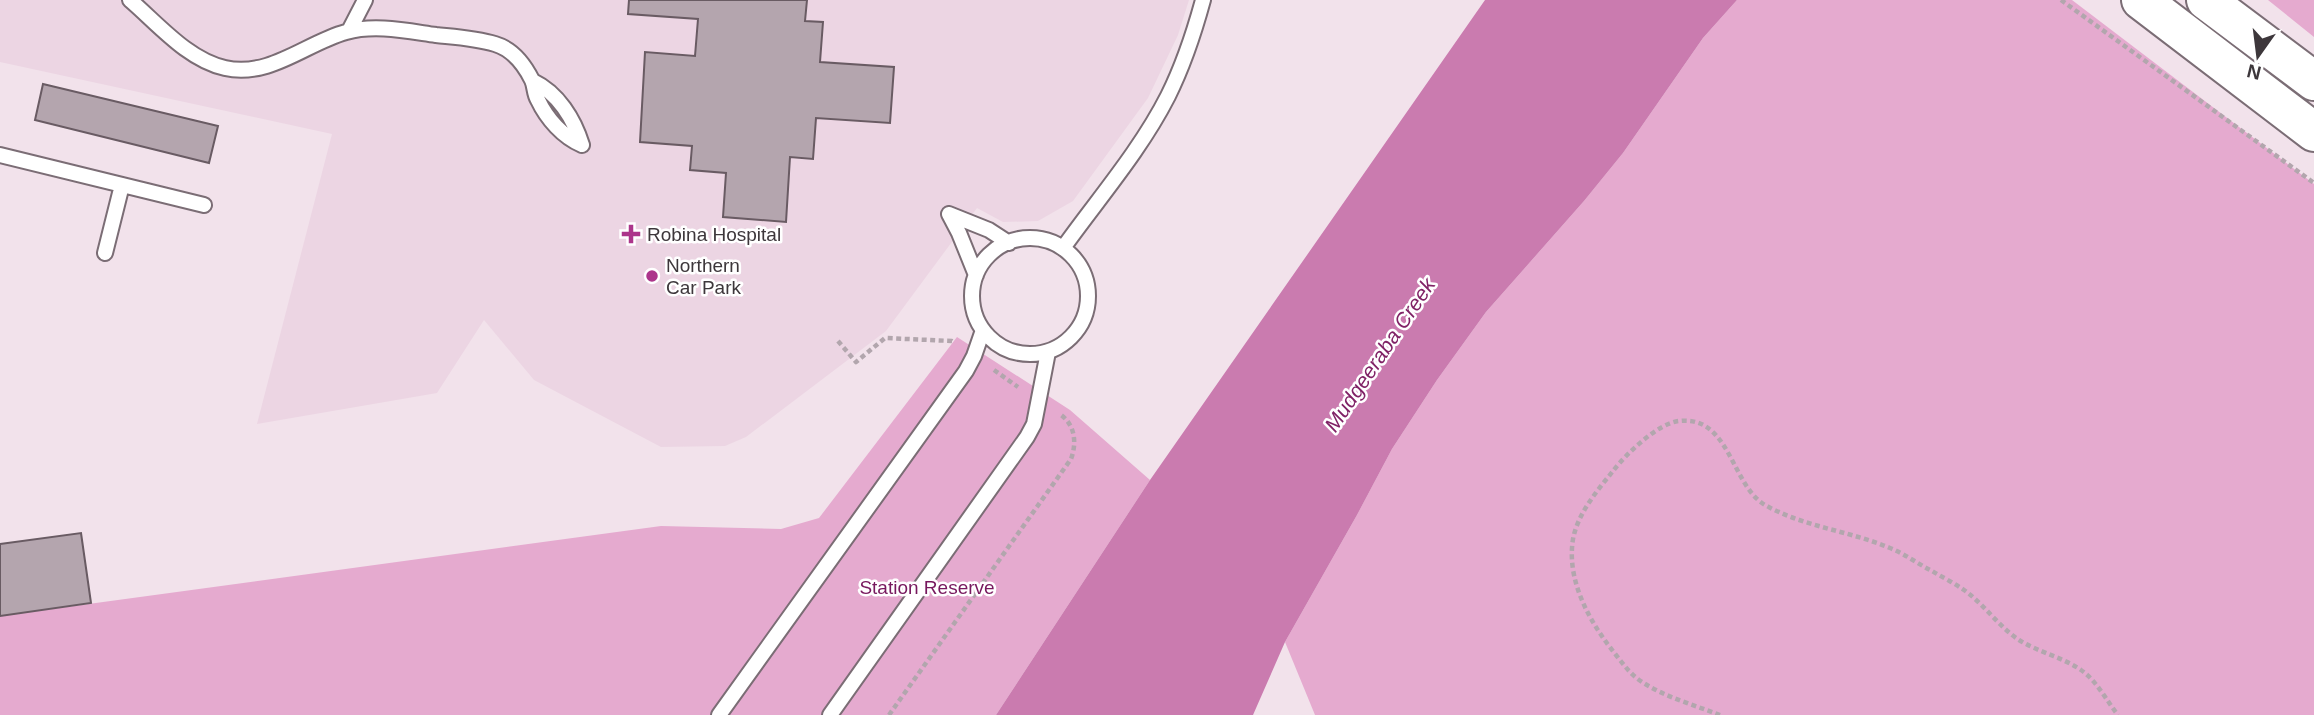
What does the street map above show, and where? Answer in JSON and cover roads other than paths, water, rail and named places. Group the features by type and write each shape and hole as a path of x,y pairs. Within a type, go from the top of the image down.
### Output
{"main road":[{"path":"2141,0 2314,132"},
{"path":"2206,0 2314,81"}],"lane":[{"path":"130,0 199,57 236,70 275,63 321,41 349,31 373,28 489,43 509,50 533,81"},
{"path":"349,31 365,0"},
{"path":"1063,248 1130,156 1166,99 1180,70 1203,0"},
{"path":"0,155 204,205"},
{"path":"105,253 122,185"},
{"path":"976,275 949,214 989,230 1009,243"},
{"path":"1020,238 1040,239 1063,248 1074,257 1084,274 1089,293 1087,311 1079,329 1065,343 1048,352 1030,354 1012,351 996,343 983,330 974,314 972,294 976,275 986,258 1001,245 1009,243 1020,238"},
{"path":"719,715 966,371 983,330"},
{"path":"830,715 1027,437 1034,424 1048,352"}],"water":[{"name":"Mudgeeraba Creek","path":"1485,0 1737,0 1703,38 1623,153 1486,312 1437,380 1392,449 1285,642 1253,715 996,715 1150,480"}],"place":[{"name":"Robina Hospital","path":"631,234"},
{"name":"Northern Car Park","path":"652,276"}],"park label":[{"name":"Station Reserve","path":"927,587"}]}
